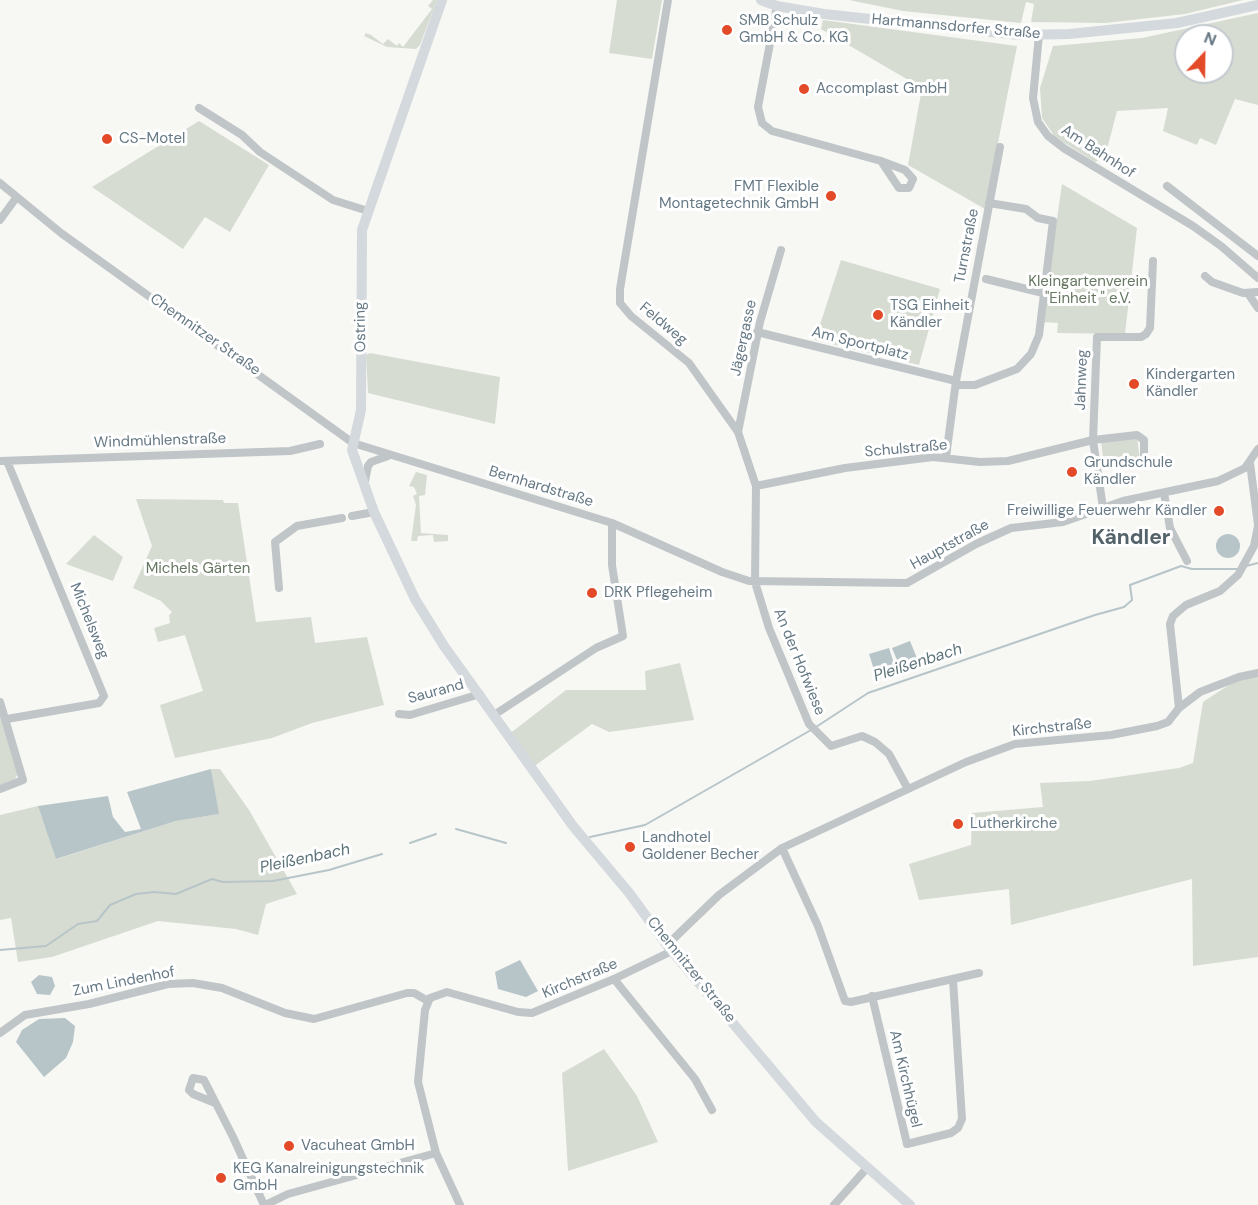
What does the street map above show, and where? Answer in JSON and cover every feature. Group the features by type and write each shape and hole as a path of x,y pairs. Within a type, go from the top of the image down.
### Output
{"main road":[{"name":"Ostring","path":"353,443 361,410 360,249 368,211 442,0"},
{"name":"Hartmannsdorfer Straße","path":"761,0 777,6 824,15 981,32 1039,35 1178,23 1258,5"},
{"name":"Chemnitzer Straße","path":"353,443 354,457 374,512 415,599 573,826 630,894 669,948 816,1122 910,1205"}],"street":[{"name":"Feldweg","path":"668,0 620,289 620,303 689,363 738,432 756,486 755,582"},
{"path":"777,6 758,107 762,123 772,130 881,161"},
{"name":"Am Bahnhof","path":"1039,35 1033,98 1038,122 1048,136 1221,246 1258,278"},
{"path":"199,108 242,135 260,152 333,200 368,211"},
{"name":"Turnstraße","path":"946,457 956,383 1000,147"},
{"name":"Chemnitzer Straße","path":"0,183 16,198 353,443"},
{"path":"1167,186 1258,256"},
{"path":"0,220 16,198"},
{"path":"986,279 1043,293 1053,221 1038,218 1026,209 989,203"},
{"path":"1221,246 1226,233"},
{"name":"Jägergasse","path":"738,432 757,332 781,250"},
{"name":"Jahnweg","path":"1093,440 1097,337 1141,337 1146,334 1150,328 1153,261"},
{"path":"1205,276 1212,282 1249,295 1258,308"},
{"path":"1249,295 1258,292"},
{"name":"Am Sportplatz","path":"757,332 956,383 975,385 1017,369 1031,354 1037,339 1043,293"},
{"name":"Schulstraße","path":"756,486 845,468 946,457 980,462 1008,462 1093,440 1141,436 1144,465"},
{"path":"1093,440 1103,508"},
{"name":"Bernhardstraße","path":"353,443 612,523"},
{"name":"Windmühlenstraße","path":"3,461 290,451 320,444"},
{"path":"1179,708 1170,624 1173,616 1186,605 1220,591 1238,575 1254,546 1258,525 1250,464 1258,449"},
{"path":"364,485 368,466 376,459 390,456"},
{"name":"Michelsweg","path":"3,461 104,696 102,701 93,705 7,719"},
{"name":"Hauptstraße","path":"612,523 722,572 755,582 907,583 1004,531 1063,522 1103,508 1218,481 1238,473 1250,464"},
{"path":"1164,493 1170,528 1187,561"},
{"path":"352,516 374,512"},
{"path":"279,588 275,542 297,526 342,518"},
{"path":"494,715 596,648 623,636 612,564 612,523"},
{"name":"An der Hofwiese","path":"755,582 769,628 814,732 831,746 862,736 875,742 889,754 908,789"},
{"name":"Kirchstraße","path":"428,1001 435,994 447,992 518,1012 532,1013 614,979 669,948 719,896 782,848 966,762 1015,744 1135,732 1168,722 1179,708 1200,692 1239,676 1258,673"},
{"name":"Saurand","path":"399,714 410,716 480,694"},
{"path":"0,702 7,719 23,780 0,789"},
{"path":"782,848 821,935 842,996 851,1002 979,974"},
{"path":"614,979 695,1079 712,1110"},
{"name":"Am Kirchhügel","path":"872,996 907,1144 951,1133 958,1128 962,1119 953,980"},
{"name":"Zum Lindenhof","path":"0,1033 26,1015 89,1004 168,984 193,983 222,988 285,1013 314,1019 407,993 414,993 428,1001"},
{"path":"428,1001 419,1055 418,1082 436,1153 459,1205"},
{"path":"215,1103 229,1126 265,1205 288,1194 351,1173 370,1172 436,1153"},
{"path":"834,1205 867,1168"}],"green space":[{"path":"433,0 437,0 420,45 416,49 387,47 364,36 366,33 371,35 383,44 388,39 397,46 399,43 403,47 432,9 428,6"},
{"path":"617,0 662,0 652,59 609,53"},
{"path":"849,0 1243,0 1185,14 1105,23 1031,22 1034,4 1026,2 1021,23 903,11"},
{"path":"1258,13 1258,105 1235,99 1216,145 1200,138 1197,145 1163,131 1168,108 1117,111 1105,157 1095,162 1055,137 1042,118 1040,88 1053,46 1142,38 1174,31 1174,84 1234,84 1234,24 1207,24"},
{"path":"823,20 1017,46 985,209 908,165 922,88 821,29"},
{"path":"199,121 269,165 230,232 205,217 183,249 92,187"},
{"name":"Kleingartenverein \"Einheit \" e.V.","path":"1062,184 1137,228 1125,334 1057,333 1058,323 1042,322"},
{"name":"TSG Einheit Kändler","path":"841,260 940,289 919,365 815,340"},
{"path":"370,353 500,377 495,424 368,393 366,355"},
{"path":"1137,436 1140,461 1104,466 1101,441"},
{"path":"416,472 427,475 425,495 419,496 421,533 448,535 448,541 434,542 433,535 418,536 417,541 411,541 416,505 413,496 417,494 414,487 409,486"},
{"name":"Michels Gärten","path":"136,499 223,500 224,503 238,503 256,622 311,617 315,643 367,637 384,705 312,723 272,738 175,758 160,705 203,691 185,635 158,642 154,628 170,623 169,615 172,612 161,601 133,588 152,546"},
{"name":"Michels Gärten","path":"94,535 123,557 113,581 66,564"},
{"path":"680,663 694,720 609,732 592,724 532,768 508,735 566,690 646,690 645,671"},
{"path":"1258,676 1258,957 1193,966 1192,879 1011,925 1009,889 919,900 909,864 971,845 972,813 1043,807 1040,783 1090,781 1179,768 1193,763 1203,702 1238,679"},
{"path":"0,715 19,772 15,779 0,785"},
{"path":"211,769 220,769 249,810 297,894 266,904 258,935 236,929 158,921 52,957 18,962 11,918 0,920 0,815 38,806 57,859 176,821 218,814"},
{"path":"604,1049 637,1096 658,1142 568,1171 562,1073"}],"water":[{"path":"1228,534 1233,535 1239,541 1239,551 1233,557 1228,558 1223,557 1217,551 1216,546 1217,541 1223,535"},
{"path":"910,641 919,663 901,670 892,648"},
{"path":"889,648 897,673 877,679 869,654"},
{"path":"211,769 219,814 176,821 56,859 38,806 108,796 113,817 125,832 141,829 127,792"},
{"path":"520,960 538,991 526,997 498,989 495,972"},
{"path":"39,975 52,977 55,986 50,995 37,994 31,982"},
{"path":"65,1018 75,1026 73,1042 66,1058 44,1077 16,1042 22,1030 39,1019"}],"waterway":[{"name":"Pleißenbach","path":"1246,566 1258,563"},
{"name":"Pleißenbach","path":"816,727 868,693 1124,607 1132,600 1130,585 1181,566 1192,569 1238,569"},
{"name":"Pleißenbach","path":"590,837 645,825 811,730"},
{"name":"Pleißenbach","path":"456,829 506,843"},
{"name":"Pleißenbach","path":"410,843 436,834"},
{"name":"Pleißenbach","path":"0,950 46,946 78,924 97,921 110,905 136,894 154,892 176,894 212,879 223,882 273,881 329,870 382,854"}],"place":[{"name":"SMB Schulz GmbH & Co. KG","path":"727,30"},
{"name":"Accomplast GmbH","path":"804,89"},
{"name":"CS-Motel","path":"107,139"},
{"name":"FMT Flexible Montagetechnik GmbH","path":"831,196"},
{"name":"TSG Einheit Kändler","path":"878,315"},
{"name":"Kindergarten Kändler","path":"1134,384"},
{"name":"Grundschule Kändler","path":"1072,472"},
{"name":"Freiwillige Feuerwehr Kändler","path":"1219,511"},
{"name":"DRK Pflegeheim","path":"592,593"},
{"name":"Lutherkirche","path":"958,824"},
{"name":"Landhotel Goldener Becher","path":"630,847"},
{"name":"Vacuheat GmbH","path":"289,1146"},
{"name":"KEG Kanalreinigungstechnik GmbH","path":"221,1178"}],"district":[{"name":"Kändler","path":"1131,538"}]}
